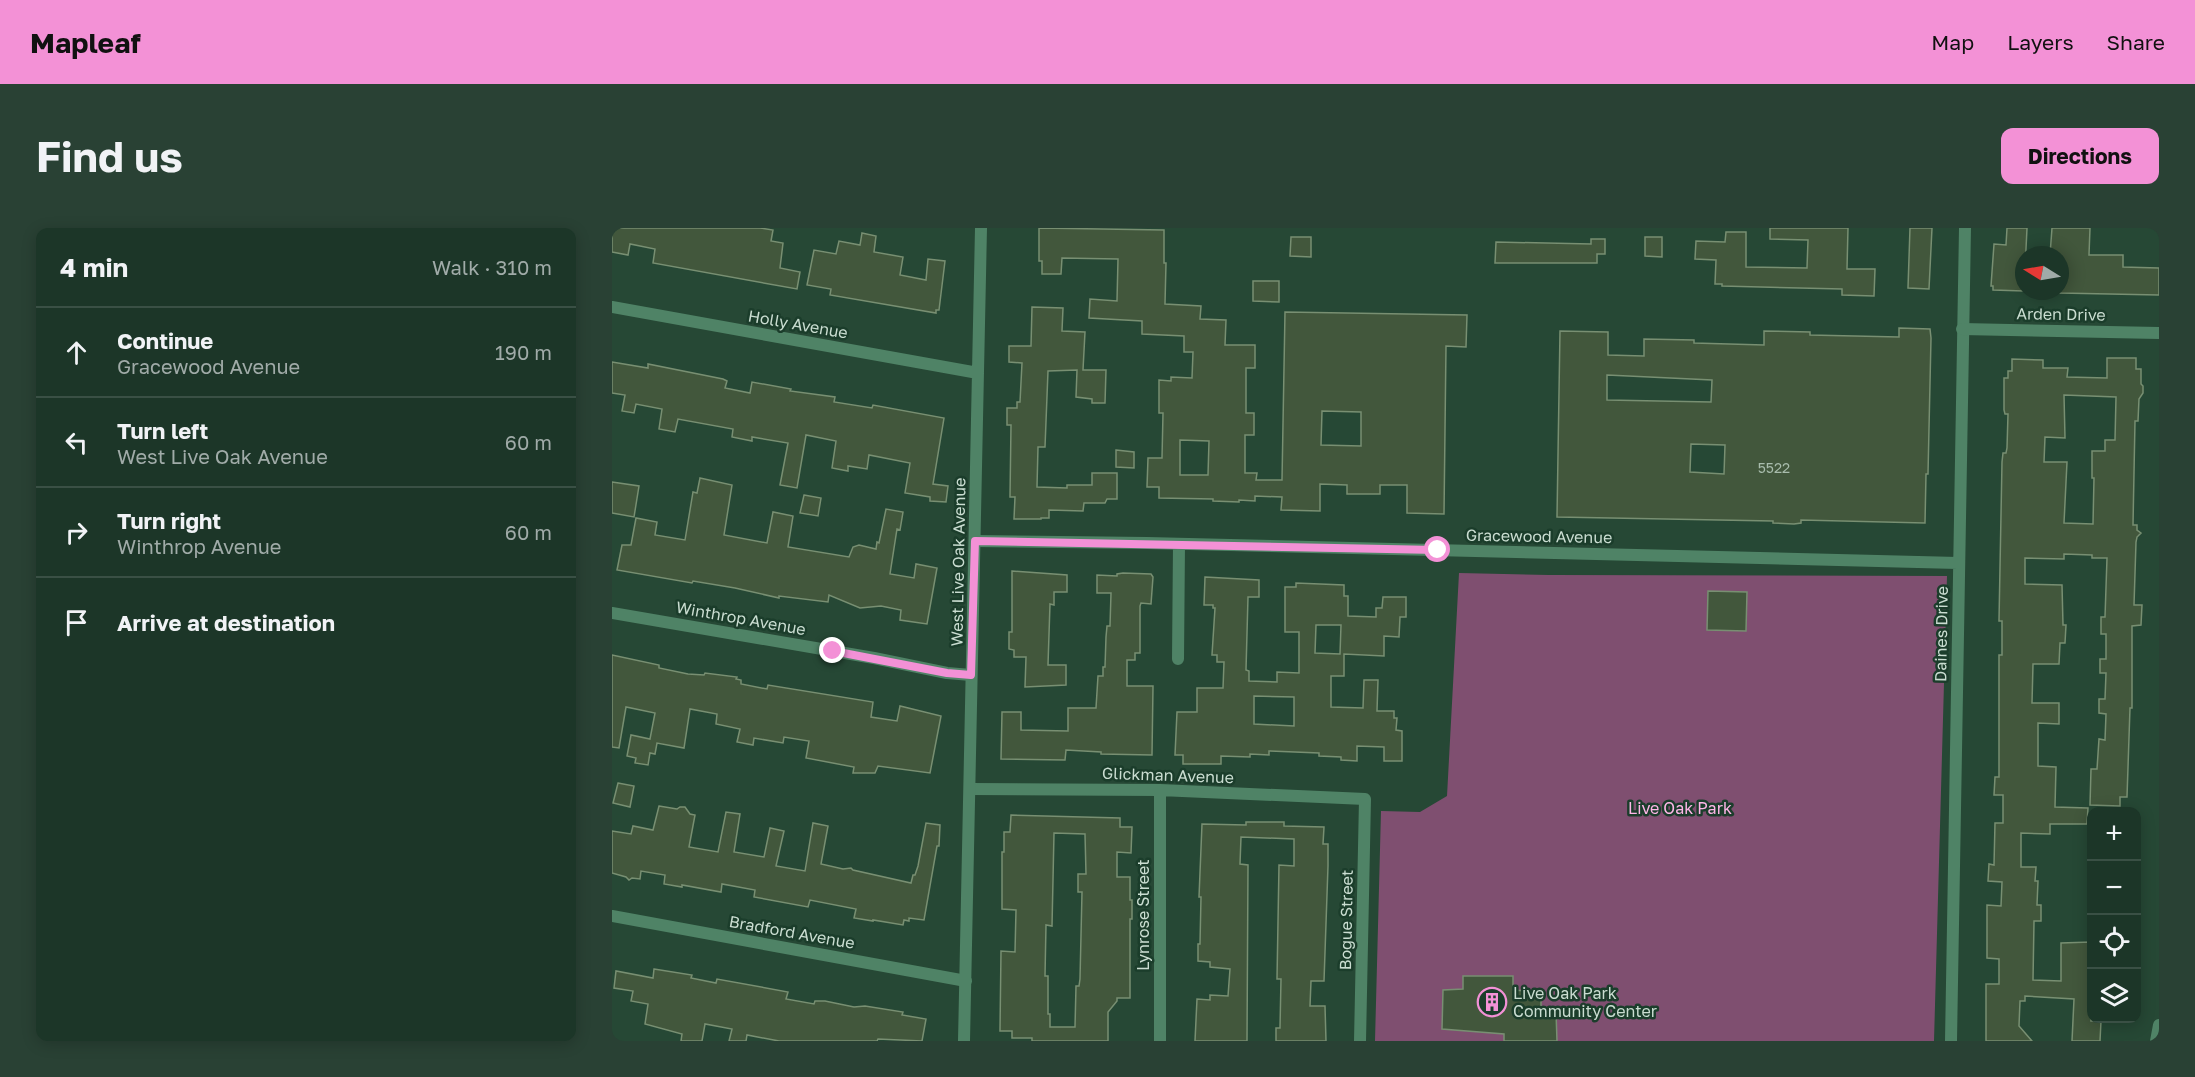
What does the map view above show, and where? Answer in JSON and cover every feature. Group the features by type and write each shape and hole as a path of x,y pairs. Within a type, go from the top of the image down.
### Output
{"street":[{"name":"West Live Oak Avenue","path":"964,1041 981,228"},
{"name":"Daines Drive","path":"1951,1041 1965,228"},
{"name":"Holly Avenue","path":"612,307 978,373"},
{"name":"Arden Drive","path":"1962,329 2159,333"},
{"name":"Gracewood Avenue","path":"975,541 1958,563"},
{"path":"1178,659 1179,544"},
{"name":"Winthrop Avenue","path":"612,613 874,658 947,673 971,675"},
{"name":"Glickman Avenue","path":"970,789 1160,790 1365,799"},
{"name":"Lynrose Street","path":"1160,790 1160,1041"},
{"name":"Bogue Street","path":"1360,1041 1365,799"},
{"name":"Bradford Avenue","path":"612,916 966,981"},
{"path":"2156,1041 2159,1025"}],"green space":[{"name":"Live Oak Park","path":"1459,573 1947,576 1934,1041 1375,1041 1381,811 1420,812 1447,796"}],"building":[{"path":"612,228 760,228 773,230 771,241 783,243 780,268 800,272 797,289 653,263 655,249 630,244 628,255 612,252"},
{"path":"1039,228 1164,230 1165,304 1201,306 1200,319 1226,320 1225,345 1255,345 1255,368 1246,368 1246,413 1254,413 1254,435 1245,435 1245,473 1257,473 1256,480 1282,480 1285,312 1467,315 1466,347 1446,346 1444,514 1407,513 1407,485 1380,485 1380,494 1347,494 1347,485 1320,484 1320,511 1281,510 1282,497 1255,496 1255,501 1239,500 1239,502 1159,498 1159,487 1147,487 1148,458 1162,458 1163,413 1159,413 1159,380 1171,381 1171,377 1192,378 1193,352 1184,352 1184,336 1142,334 1142,321 1089,318 1090,299 1117,301 1118,259 1062,258 1061,274 1042,274 1042,261 1039,261","holes":["1322,411 1361,412 1361,446 1321,445","1180,440 1209,441 1208,475 1180,475"]},
{"path":"1770,228 1848,228 1847,269 1875,269 1874,296 1842,295 1842,289 1722,286 1722,284 1715,284 1716,260 1695,259 1696,241 1725,242 1726,232 1746,232 1746,267 1807,268 1808,240 1770,239"},
{"path":"1910,228 1932,228 1929,289 1908,288"},
{"path":"2007,228 2027,228 2026,246 2015,246 2015,291 1993,290 1991,286 1994,244 2006,245"},
{"path":"2052,228 2090,228 2089,255 2123,255 2123,267 2159,268 2159,295 2069,293 2069,246 2051,246"},
{"path":"862,233 876,236 874,252 903,257 900,275 926,280 928,259 945,261 939,310 936,310 936,313 830,295 831,289 807,285 814,250 836,254 839,241 860,245"},
{"path":"1291,237 1311,237 1311,257 1290,256"},
{"path":"1645,237 1662,237 1662,257 1645,256"},
{"path":"1591,239 1605,239 1605,254 1597,254 1597,263 1495,263 1496,242 1591,244"},
{"path":"1253,281 1279,281 1279,302 1253,301"},
{"path":"1032,307 1063,308 1062,331 1085,332 1083,370 1106,370 1105,403 1092,403 1092,399 1076,397 1077,370 1048,371 1045,447 1038,447 1037,487 1067,488 1067,485 1092,485 1092,473 1117,473 1117,499 1107,499 1105,503 1084,503 1083,511 1049,510 1049,518 1014,519 1015,497 1010,497 1011,425 1007,425 1007,408 1017,408 1017,402 1020,402 1022,363 1009,362 1009,346 1031,346"},
{"path":"1899,328 1930,329 1925,523 1801,520 1801,523 1794,524 1773,523 1773,521 1557,517 1560,331 1608,332 1608,355 1644,356 1644,339 1764,345 1764,331 1810,332 1810,335 1899,337","holes":["1607,375 1712,380 1711,402 1607,400","1691,444 1725,445 1724,474 1690,472"]},
{"path":"2107,358 2136,358 2136,369 2141,369 2143,386 2143,393 2139,399 2138,421 2135,421 2133,525 2137,525 2137,530 2141,533 2136,542 2134,605 2142,605 2141,625 2132,626 2132,708 2130,708 2127,797 2120,797 2120,806 2090,805 2091,769 2097,769 2099,739 2105,740 2106,714 2099,713 2099,699 2105,699 2106,673 2100,673 2100,659 2106,659 2106,634 2101,634 2101,617 2105,617 2107,558 2064,554 2064,559 2025,558 2025,584 2062,585 2063,625 2066,625 2065,643 2060,643 2059,664 2033,664 2032,703 2059,703 2059,724 2038,723 2038,766 2056,767 2055,807 2087,808 2087,824 2050,824 2050,834 2021,833 2021,867 2036,867 2037,905 2041,905 2041,921 2034,921 2033,980 2061,981 2061,943 2087,942 2087,1023 2101,1023 2100,1041 2072,1041 2074,999 2025,996 2025,1001 2020,1001 2019,1026 2032,1041 1986,1041 1986,984 1999,984 1999,959 1987,958 1987,905 2001,906 2002,882 1988,881 1989,864 1994,865 1995,823 2003,823 2003,795 1994,795 1995,777 1999,777 1999,655 2002,655 2002,621 1999,621 2002,462 2003,453 2006,453 2007,448 2008,414 2005,414 2004,410 2004,378 2008,378 2008,371 2012,371 2012,359 2043,360 2043,368 2068,368 2067,377 2107,378","holes":["2064,395 2116,397 2115,440 2105,440 2105,451 2092,451 2093,524 2064,523 2067,462 2044,462 2045,437 2065,438"]},
{"path":"612,362 648,368 648,364 723,379 727,381 725,388 750,393 752,382 791,389 790,391 835,397 834,402 872,408 873,405 944,418 933,484 948,486 946,502 930,501 930,497 905,493 910,463 869,455 867,469 848,466 848,471 832,468 836,441 806,435 797,488 780,485 788,443 752,437 752,441 732,437 733,429 678,419 675,432 659,429 662,409 636,404 634,413 622,411 625,395 612,393"},
{"path":"1116,450 1134,452 1134,468 1116,467"},
{"path":"700,478 732,485 724,535 767,543 773,512 793,516 788,547 849,557 853,547 859,545 876,549 886,509 903,512 900,530 897,529 890,574 914,578 916,564 937,568 927,624 900,620 901,610 881,606 860,608 829,595 828,602 779,596 779,598 735,588 617,570 622,545 631,545 636,518 657,522 655,535 685,540 693,492 697,493"},
{"path":"612,482 639,486 634,517 612,513"},
{"path":"804,495 821,498 818,516 800,513"},
{"path":"1012,571 1067,575 1067,592 1054,592 1054,605 1050,604 1048,665 1066,665 1066,685 1025,687 1026,657 1014,657 1014,650 1009,649 1009,632 1012,632"},
{"path":"1123,573 1151,574 1153,577 1151,604 1141,603 1140,606 1140,653 1135,653 1135,660 1127,660 1127,686 1153,686 1152,755 1101,754 1101,752 1066,750 1065,760 1001,759 1002,712 1021,712 1021,730 1068,731 1068,708 1096,708 1098,676 1103,676 1103,667 1105,667 1111,593 1097,593 1097,575 1117,576"},
{"path":"1205,577 1259,580 1259,597 1248,597 1246,670 1249,671 1249,681 1277,682 1277,672 1299,673 1299,632 1285,632 1285,587 1296,587 1296,583 1344,585 1344,596 1348,596 1348,616 1376,617 1376,608 1382,608 1383,597 1406,597 1406,617 1400,617 1399,637 1384,636 1384,656 1344,654 1344,676 1331,676 1331,707 1363,708 1364,680 1378,680 1377,711 1394,711 1394,718 1397,718 1396,730 1402,731 1402,761 1384,761 1384,747 1357,746 1357,761 1341,760 1341,757 1319,756 1319,753 1269,751 1269,755 1250,754 1250,757 1221,756 1221,764 1183,764 1183,755 1175,755 1177,712 1197,712 1197,688 1223,688 1224,662 1217,662 1217,655 1212,655 1215,608 1213,605 1204,605","holes":["1316,625 1341,625 1340,654 1315,653","1254,696 1294,697 1294,726 1254,724"]},
{"path":"1708,591 1747,592 1746,631 1707,630"},
{"path":"612,655 688,674 704,675 705,673 737,677 736,679 741,680 741,684 767,689 768,685 873,702 871,717 897,721 900,706 941,716 930,773 878,766 875,773 853,773 854,767 806,758 809,741 784,737 783,743 754,738 753,745 737,742 740,729 716,724 717,714 690,709 684,748 657,743 655,754 650,753 648,765 635,763 636,758 627,756 631,735 650,739 655,713 626,707 619,748 612,747"},
{"path":"618,783 634,786 630,807 613,803"},
{"path":"659,806 677,809 685,807 690,814 695,815 689,847 718,852 726,812 740,814 734,852 764,857 770,828 784,831 776,866 805,871 813,823 828,826 821,864 843,869 851,868 911,883 918,866 926,823 940,825 939,846 937,846 924,920 909,918 909,921 904,920 903,925 873,921 854,918 856,909 810,900 808,907 754,897 755,890 722,884 721,892 664,884 665,875 641,871 640,879 629,880 612,873 612,831 631,834 633,826 653,830"},
{"path":"1011,815 1120,818 1120,827 1132,827 1131,853 1117,852 1117,877 1130,877 1132,919 1130,919 1130,998 1117,998 1108,1012 1108,1041 1032,1041 1032,1038 1012,1038 1012,1031 1000,1031 1001,951 1015,952 1016,910 1002,909 1004,832 1010,832","holes":["1054,833 1085,834 1086,874 1078,874 1078,892 1082,892 1080,979 1079,986 1076,986 1075,1027 1050,1027 1048,976 1045,976 1046,925 1052,926"]},
{"path":"1246,822 1284,822 1284,826 1324,827 1323,844 1328,844 1328,866 1324,981 1311,981 1310,1006 1325,1006 1326,1041 1276,1041 1276,1028 1280,1028 1281,979 1277,979 1279,865 1294,866 1294,839 1241,837 1240,864 1248,865 1247,1041 1195,1041 1197,999 1210,1000 1210,995 1228,996 1230,969 1210,967 1210,962 1198,961 1202,824 1246,825"},
{"path":"654,969 692,975 691,978 716,983 717,979 788,992 786,999 814,1004 815,1001 825,1001 854,1007 865,1006 903,1012 902,1015 926,1019 922,1041 878,1039 877,1041 779,1041 747,1035 746,1041 729,1041 732,1029 705,1024 702,1041 681,1041 682,1034 645,1024 648,1004 631,1001 633,991 614,988 616,971 653,978"},
{"name":"Live Oak Park Community Center","path":"1463,976 1513,976 1513,990 1541,992 1541,1012 1556,1012 1557,1041 1504,1041 1504,1034 1442,1029 1443,990 1463,989"}],"place":[{"name":"Live Oak Park Community Center","path":"1492,1002"}],"route":[{"path":"833,651 947,673 971,675 975,541 1438,550"}]}
